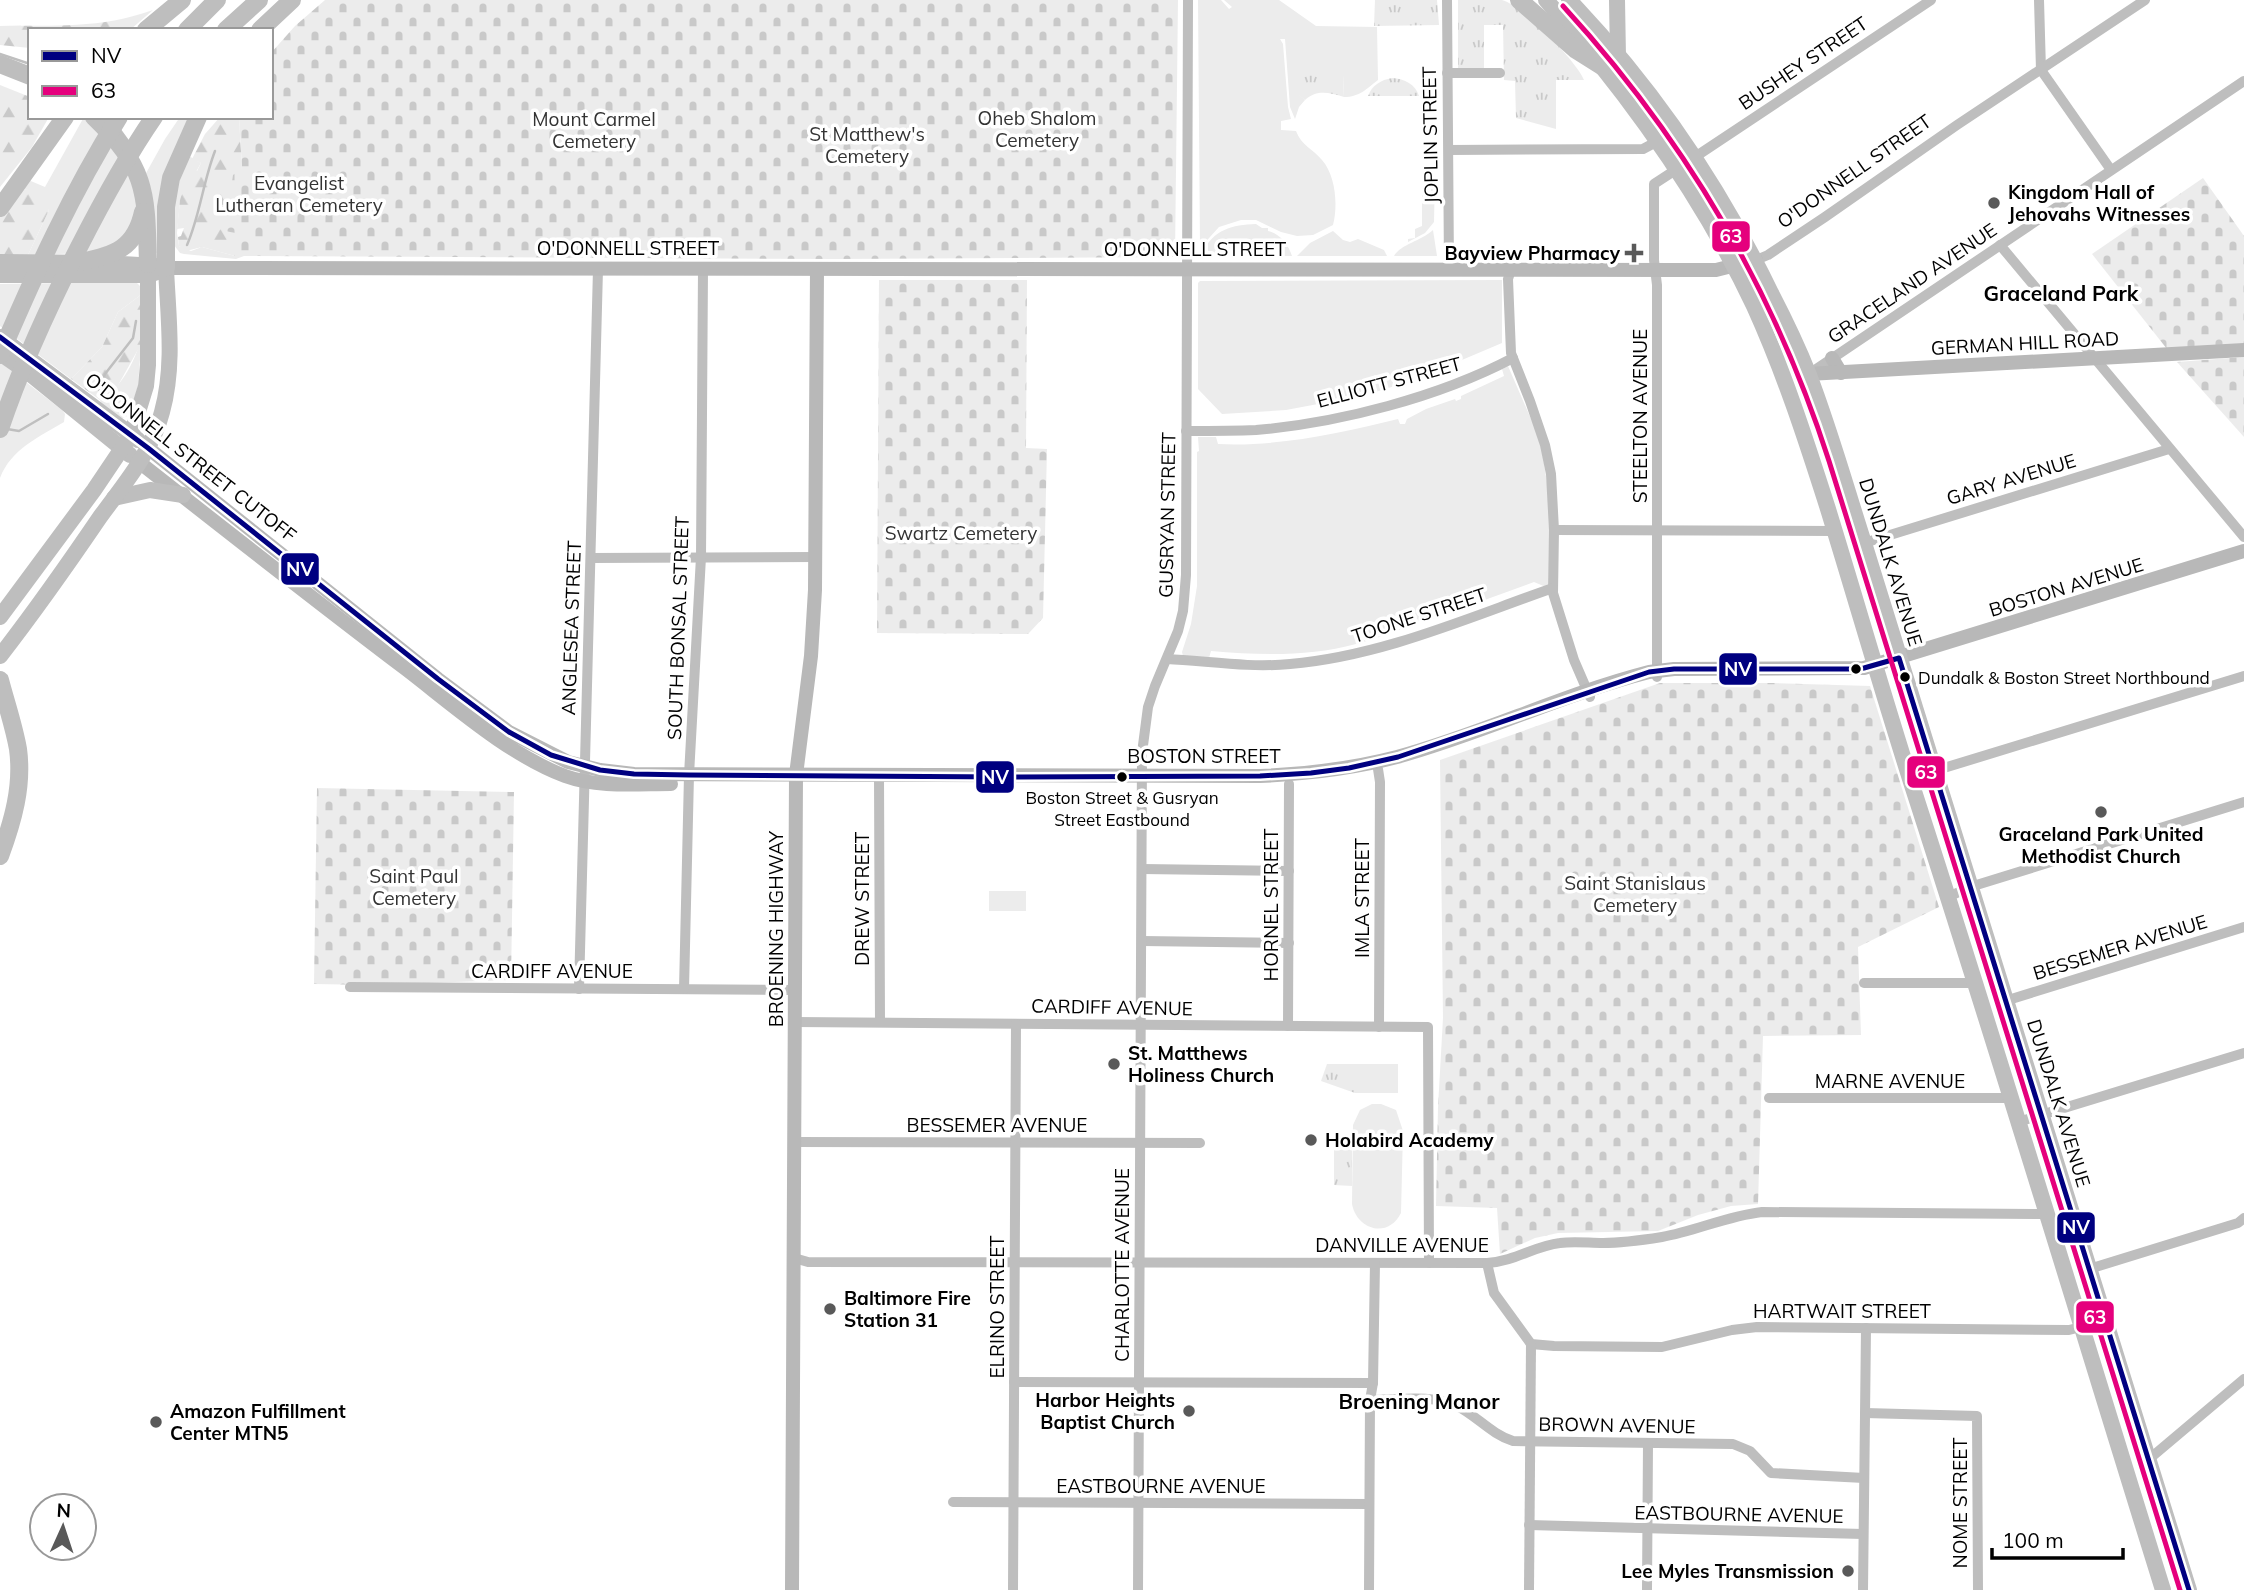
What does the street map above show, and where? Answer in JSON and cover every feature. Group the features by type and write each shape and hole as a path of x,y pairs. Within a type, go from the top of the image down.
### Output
{"highway":[{"path":"148,28 182,0"},
{"path":"189,28 217,0"},
{"path":"228,28 259,0"},
{"path":"262,28 292,0"},
{"path":"1519,0 1576,50 1603,67"},
{"path":"0,64 28,75"},
{"path":"1,207 64,119"},
{"path":"96,119 114,137 138,174 145,202 154,269"},
{"path":"0,354 55,233 118,119"},
{"path":"154,269 171,178 197,119"},
{"path":"0,429 13,388 53,296 126,158 150,123"},
{"path":"82,262 107,256 130,243 138,232 145,202"},
{"path":"0,680 18,750 19,784 15,810 0,856"},
{"path":"0,729 10,751 19,784"}],"main road":[{"path":"1546,0 1603,67 1658,141 1704,210 1753,305 1785,380 1878,669 2162,1590"},
{"name":"DUNDALK AVENUE","path":"1569,0 1663,109 1695,157 1756,260 1808,374 1864,543 2186,1589"},
{"path":"1618,0 1617,53 1620,66 1701,191 1704,210"},
{"name":"O'DONNELL STREET","path":"0,262 82,262 154,269"},
{"path":"0,617 126,442 146,386 154,269"},
{"path":"0,656 114,498 155,435 169,375 170,354 154,269"},
{"name":"O'DONNELL STREET","path":"0,275 154,269"},
{"name":"O'DONNELL STREET CUTOFF","path":"0,337 126,442"},
{"name":"O'DONNELL STREET CUTOFF","path":"0,354 144,455"},
{"path":"114,498 150,490 183,495"},
{"path":"2137,1509 2168,1573 2186,1589"}],"street":[{"name":"GUSRYAN STREET","path":"1142,1025 1142,780 1146,718 1155,686 1178,631 1185,594 1188,0"},
{"name":"JOPLIN STREET","path":"1447,0 1449,270"},
{"name":"BUSHEY STREET","path":"1695,157 1931,0"},
{"path":"2039,0 2041,70 2111,170"},
{"name":"O'DONNELL STREET","path":"154,269 1716,270 1756,260 1779,247 2145,0"},
{"path":"1447,73 1500,73"},
{"name":"GRACELAND AVENUE","path":"1808,374 2244,81"},
{"path":"1448,150 1643,149 1658,141"},
{"name":"STEELTON AVENUE","path":"1657,673 1657,270 1654,260 1654,184 1677,169"},
{"path":"2000,246 2244,537"},
{"name":"ANGLESEA STREET","path":"579,989 598,269"},
{"name":"SOUTH BONSAL STREET","path":"684,989 689,779 701,557 703,269"},
{"name":"BROENING HIGHWAY","path":"792,1590 796,780 811,656 815,557 817,269"},
{"path":"1511,270 1508,280 1513,358 1545,445 1551,474 1555,602 1574,660 1589,694"},
{"name":"GERMAN HILL ROAD","path":"1808,374 2244,350"},
{"name":"ELLIOTT STREET","path":"1186,431 1256,430 1344,416 1474,377 1513,358"},
{"path":"1832,358 1841,373"},
{"name":"GARY AVENUE","path":"1864,543 2169,449"},
{"name":"O'DONNELL STREET CUTOFF","path":"144,455 183,495 267,564 448,702 521,746"},
{"name":"O'DONNELL STREET CUTOFF","path":"144,455 438,679 521,746"},
{"path":"1554,530 1835,531"},
{"name":"BOSTON AVENUE","path":"1878,669 1899,658 2244,551"},
{"path":"591,558 815,557"},
{"name":"TOONE STREET","path":"1167,659 1245,666 1336,659 1398,643 1553,588"},
{"name":"BOSTON STREET","path":"1142,780 1289,785 1378,769 1589,694 1657,673 1853,677 1878,669"},
{"path":"1934,771 2244,676"},
{"name":"BOSTON STREET","path":"521,746 551,755 585,775 634,774 689,779 796,780 1142,780 1339,770 1398,757 1496,727"},
{"name":"IMLA STREET","path":"1378,769 1379,1027"},
{"name":"DREW STREET","path":"879,780 880,1022"},
{"name":"HORNEL STREET","path":"1289,785 1289,1026"},
{"path":"1948,897 1970,887 2244,802"},
{"path":"1142,869 1289,871"},
{"name":"BESSEMER AVENUE","path":"2006,1001 2244,927"},
{"path":"1142,941 1289,943"},
{"path":"1864,983 1975,983"},
{"name":"CARDIFF AVENUE","path":"350,987 795,989"},
{"name":"CARDIFF AVENUE","path":"795,1022 1428,1027 1429,1263"},
{"name":"ELRINO STREET","path":"1013,1590 1016,1024"},
{"name":"CHARLOTTE AVENUE","path":"1138,1590 1142,1025"},
{"path":"2018,1122 2244,1053"},
{"name":"MARNE AVENUE","path":"1769,1098 2010,1098"},
{"name":"BESSEMER AVENUE","path":"794,1142 1200,1143"},
{"name":"DANVILLE AVENUE","path":"794,1258 808,1262 1488,1263 1505,1262 1560,1243 1606,1243 1658,1237 1730,1217 1762,1212 2046,1214"},
{"path":"2089,1269 2238,1223 2244,1218"},
{"path":"1369,1590 1370,1400 1373,1383 1375,1263"},
{"path":"1488,1263 1494,1293 1531,1344 1529,1590"},
{"name":"HARTWAIT STREET","path":"1531,1344 1662,1346 1745,1328 2032,1330 2081,1328 2105,1321"},
{"path":"1863,1590 1866,1328"},
{"path":"2148,1460 2244,1379"},
{"path":"1014,1382 1373,1383"},
{"name":"BROWN AVENUE","path":"1370,1400 1435,1400 1449,1403 1505,1439 1530,1442 1733,1444 1751,1451 1771,1473 1864,1478"},
{"name":"NOME STREET","path":"1865,1413 1977,1416 1978,1590"},
{"path":"1647,1590 1648,1443"},
{"name":"EASTBOURNE AVENUE","path":"953,1502 1369,1504"},
{"name":"EASTBOURNE AVENUE","path":"1530,1525 1863,1534"}],"green space":[{"path":"325,0 1178,0 1175,257 837,259 235,256 235,233 225,231 233,175 242,168 239,119 273,119 273,51 295,26"},
{"path":"1198,0 1221,0 1229,9 1232,7 1224,0 1279,0 1316,26 1377,27 1378,80 1363,92 1350,97 1344,97 1343,75 1298,94 1305,100 1295,119 1290,107 1285,39 1280,39 1283,44 1291,119 1281,121 1281,130 1296,131 1327,167 1335,191 1333,225 1313,235 1297,236 1256,220 1241,220 1219,227 1200,248"},
{"path":"1375,0 1437,0 1439,25 1374,26"},
{"path":"1458,0 1502,0 1511,4 1548,35 1571,60 1584,80 1556,80 1556,129 1516,118 1515,81 1504,80 1503,25 1484,25 1484,68 1458,68"},
{"path":"153,10 132,28 28,28 28,48 0,45 0,26 59,26 133,16"},
{"path":"1343,75 1344,97 1319,93 1305,100 1297,94 1298,76"},
{"path":"1392,78 1409,83 1419,96 1368,96 1377,84"},
{"path":"0,85 28,96 28,119 48,119 32,147 0,187"},
{"path":"83,119 89,119 127,168 139,208 124,240 88,253 28,255 49,210 28,189 18,190 26,179 45,187"},
{"path":"179,119 188,119 161,209 157,253 153,253 145,175"},
{"path":"218,119 239,119 242,168 226,231 235,233 235,256 202,247 186,251 179,246 178,237 184,228 177,229 180,200 190,168 197,171 201,163 192,159 205,134"},
{"path":"189,156 201,163 180,200 177,233 179,246 191,251 202,247 244,256 236,259 184,254 174,245 174,191"},
{"path":"1432,174 1435,174 1434,222 1425,233 1408,242 1408,239 1415,238 1415,229 1422,226 1422,192 1431,192"},
{"path":"2203,178 2244,236 2244,345 2167,349 2092,254"},
{"path":"33,186 39,189 49,210 28,255 0,255 0,217 18,190"},
{"path":"1256,224 1268,228 1268,231 1280,237 1292,256 1204,256 1202,253 1212,238 1224,230"},
{"path":"1433,230 1437,256 1394,256 1401,248"},
{"path":"1333,231 1343,240 1350,242 1358,239 1384,250 1387,256 1297,256 1310,243"},
{"name":"Swartz Cemetery","path":"879,280 1027,280 1026,448 1047,449 1043,618 1028,634 877,633"},
{"path":"1502,280 1502,343 1417,379 1366,395 1286,410 1222,414 1198,389 1200,281"},
{"path":"136,282 141,287 142,294 118,312 102,347 71,379 0,326 0,284"},
{"path":"142,294 140,346 116,389 100,400 71,379 102,347 118,312"},
{"path":"142,334 138,385 130,415 122,418 100,400 122,380"},
{"path":"2244,357 2244,437 2177,362"},
{"path":"0,362 65,414 64,422 18,451 0,478"},
{"path":"1508,366 1538,435 1542,451 1550,502 1550,583 1546,587 1534,582 1424,622 1415,621 1413,625 1392,633 1338,648 1284,654 1211,651 1209,658 1183,656 1197,586 1198,437 1216,437 1218,444 1264,443 1332,434 1398,419 1400,424 1405,424 1407,419 1426,409 1461,399 1461,396 1504,376 1502,369"},
{"name":"Saint Stanislaus Cemetery","path":"1660,683 1870,686 1939,907 1858,947 1861,1035 1763,1036 1758,1204 1731,1206 1698,1215 1658,1231 1558,1233 1535,1238 1500,1254 1497,1208 1436,1206 1443,1018 1440,760"},
{"name":"Saint Paul Cemetery","path":"317,788 514,792 511,980 373,985 314,984"},
{"path":"989,891 1026,891 1026,911 989,911"},
{"path":"1327,1064 1355,1064 1355,1093 1321,1081"},
{"path":"1355,1064 1398,1064 1398,1093 1355,1093"},
{"path":"1372,1104 1381,1104 1396,1110 1403,1131 1401,1213 1389,1226 1381,1228 1366,1225 1355,1213 1352,1204 1353,1125 1360,1110"},
{"path":"1334,1135 1352,1141 1352,1186 1334,1185"}],"waterway":[{"path":"0,54 28,63"},
{"path":"120,130 128,141"},
{"path":"187,245 215,151"},
{"path":"99,390 105,374 133,338 136,321"},
{"path":"7,429 19,431 48,414"}],"transit line":[{"name":"63","path":"1563,6 1648,109 1721,219 1753,277 1807,398 1829,461 2180,1590"},
{"name":"NV","path":"0,337 148,448 438,679 509,732 551,755 600,770 689,775 1008,777 1260,776 1311,773 1398,757 1649,672 1674,669 1852,669 1899,658 2189,1590"}],"place":[{"name":"Kingdom Hall of Jehovahs Witnesses","path":"1994,203"},
{"name":"Bayview Pharmacy","path":"1634,253"},
{"name":"Dundalk & Boston Street Northbound","path":"1905,677"},
{"name":"Boston Street & Gusryan Street Eastbound","path":"1122,777"},
{"name":"Graceland Park United Methodist Church","path":"2101,812"},
{"name":"St. Matthews Holiness Church","path":"1114,1064"},
{"name":"Holabird Academy","path":"1311,1140"},
{"name":"Baltimore Fire Station 31","path":"830,1309"},
{"name":"Harbor Heights Baptist Church","path":"1189,1411"},
{"name":"Amazon Fulfillment Center MTN5","path":"156,1422"},
{"name":"Lee Myles Transmission","path":"1848,1571"}],"district":[{"name":"Graceland Park","path":"2061,294"},
{"name":"Broening Manor","path":"1419,1402"}],"park label":[{"name":"Oheb Shalom Cemetery","path":"1037,129"},
{"name":"Mount Carmel Cemetery","path":"594,130"},
{"name":"St Matthew's Cemetery","path":"867,145"},
{"name":"Evangelist Lutheran Cemetery","path":"299,194"}]}
